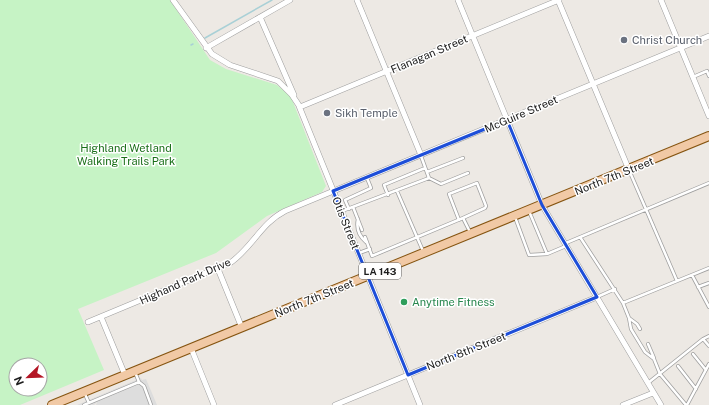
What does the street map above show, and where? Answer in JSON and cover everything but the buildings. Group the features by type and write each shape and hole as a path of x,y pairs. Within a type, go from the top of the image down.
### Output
{"main road":[{"name":"North 7th Street","path":"52,405 709,136"}],"street":[{"name":"Otis Street","path":"173,0 206,48 212,54 230,65 278,81 292,95 300,107"},
{"path":"206,48 290,0"},
{"path":"357,0 421,155"},
{"path":"458,0 542,205 661,405"},
{"path":"559,0 629,170"},
{"name":"Flanagan Street","path":"300,107 559,0"},
{"path":"662,0 708,110 709,116"},
{"name":"Otis Street","path":"260,17 300,107 420,405"},
{"name":"McGuire Street","path":"333,191 709,36"},
{"name":"Highand Park Drive","path":"88,322 218,269 238,257 273,218 333,191"},
{"path":"218,269 242,328"},
{"name":"North 8th Street","path":"335,405 597,297"},
{"path":"102,317 125,375"},
{"path":"191,348 214,405"},
{"path":"623,405 653,393"}],"lane":[{"path":"693,77 707,71 709,76"},
{"path":"421,155 429,178 442,184 468,173"},
{"path":"427,172 463,158"},
{"path":"388,195 384,185 425,168"},
{"path":"629,170 677,281"},
{"path":"349,209 345,200 371,188 367,178"},
{"path":"341,212 429,178"},
{"path":"515,216 529,255 547,254 580,237 709,182"},
{"path":"365,237 372,256 459,220 485,208 486,206 477,183 449,194 459,220"},
{"path":"397,191 424,253"},
{"path":"353,207 362,230"},
{"path":"529,210 547,254"},
{"path":"463,218 471,234"},
{"path":"358,219 357,226 361,237 368,244"},
{"path":"580,237 623,303 629,318 631,329 645,352 654,359"},
{"path":"358,253 370,248"},
{"path":"623,303 709,268"},
{"path":"692,275 709,307"},
{"path":"698,287 709,283"},
{"path":"597,297 615,289"},
{"path":"629,318 640,328"},
{"path":"648,384 702,339 709,336"},
{"path":"702,339 709,346"},
{"path":"648,344 660,374 687,405 709,364"},
{"path":"693,354 706,370"},
{"path":"678,366 696,389"},
{"path":"135,371 139,382 144,386 151,405"},
{"path":"84,405 139,382"},
{"path":"84,392 89,403"}],"highlighted area":[{"path":"507,120 542,205 597,297 408,375 333,191"}],"green space":[{"name":"Highland Wetland Walking Trails Park","path":"0,0 170,0 210,60 226,69 277,85 291,97 326,186 322,192 267,216 216,253 78,309 104,370 48,393 48,357 8,357 8,397 39,397 20,405 0,405"}],"shaded area":[{"path":"141,378 142,380 146,379 157,405 96,405 97,402 94,405 77,405"}],"waterway":[{"path":"205,38 272,0"}],"place":[{"name":"Christ Church","path":"624,40"},
{"name":"Sikh Temple","path":"327,113"},
{"name":"Anytime Fitness","path":"404,302"}]}
